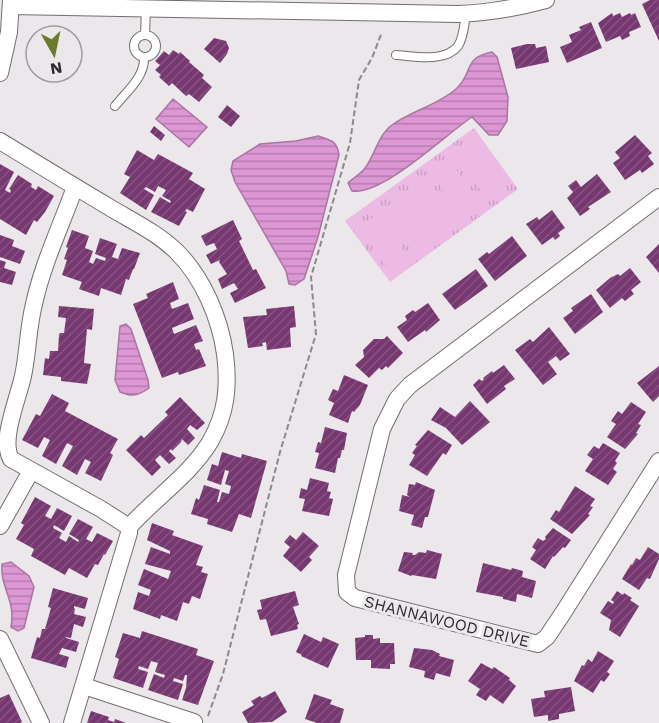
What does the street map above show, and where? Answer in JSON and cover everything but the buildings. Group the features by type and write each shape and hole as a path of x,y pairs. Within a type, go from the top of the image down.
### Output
{"street":[{"path":"0,73 9,32 11,3 466,14 517,8 546,0"},
{"path":"0,141 154,234 178,253 200,284 216,316 224,346 228,379 224,408 210,442 190,468 129,527 129,534 72,723"},
{"path":"75,187 39,282 23,376 5,441 8,455 129,527"},
{"name":"SHANNAWOOD DRIVE","path":"659,197 410,385 397,399 382,429 346,575 347,592 355,598 538,644 547,637 564,613 659,461"},
{"path":"0,526 32,471"},
{"path":"0,639 41,723"},
{"path":"84,686 200,722"}],"lane":[{"path":"146,8 146,35"},
{"path":"396,56 443,57 458,46 466,14"},
{"path":"146,35 153,39 156,47 152,54 144,57 136,53 134,45 138,38 146,35"},
{"path":"115,106 141,75 145,67 144,57"}],"path":[{"path":"200,722 223,674 280,452 316,334 311,277 350,143 359,80 372,58 382,32"}],"green space":[{"path":"474,128 518,189 390,282 345,221"},
{"path":"480,138 510,179 486,197 456,155"},
{"path":"450,161 479,201 460,214 432,174"},
{"path":"426,179 454,219 436,232 407,192"},
{"path":"401,196 430,236 412,250 383,210"},
{"path":"377,214 406,254 387,267 358,227"}],"shaded area":[{"path":"492,52 497,57 508,97 507,121 498,135 489,135 472,117 396,175 365,190 352,191 348,183 365,168 387,129 399,120 449,95 461,83 476,58"},
{"path":"173,99 207,127 189,147 156,119"},
{"path":"318,136 333,142 339,155 318,237 304,279 295,285 289,284 286,271 235,182 231,170 233,161 260,144 296,141"},
{"path":"126,324 131,329 148,380 149,388 135,395 120,392 115,380 120,326"},
{"path":"11,562 29,576 34,587 24,628 18,631 11,627 10,601 2,573 2,564"}]}
